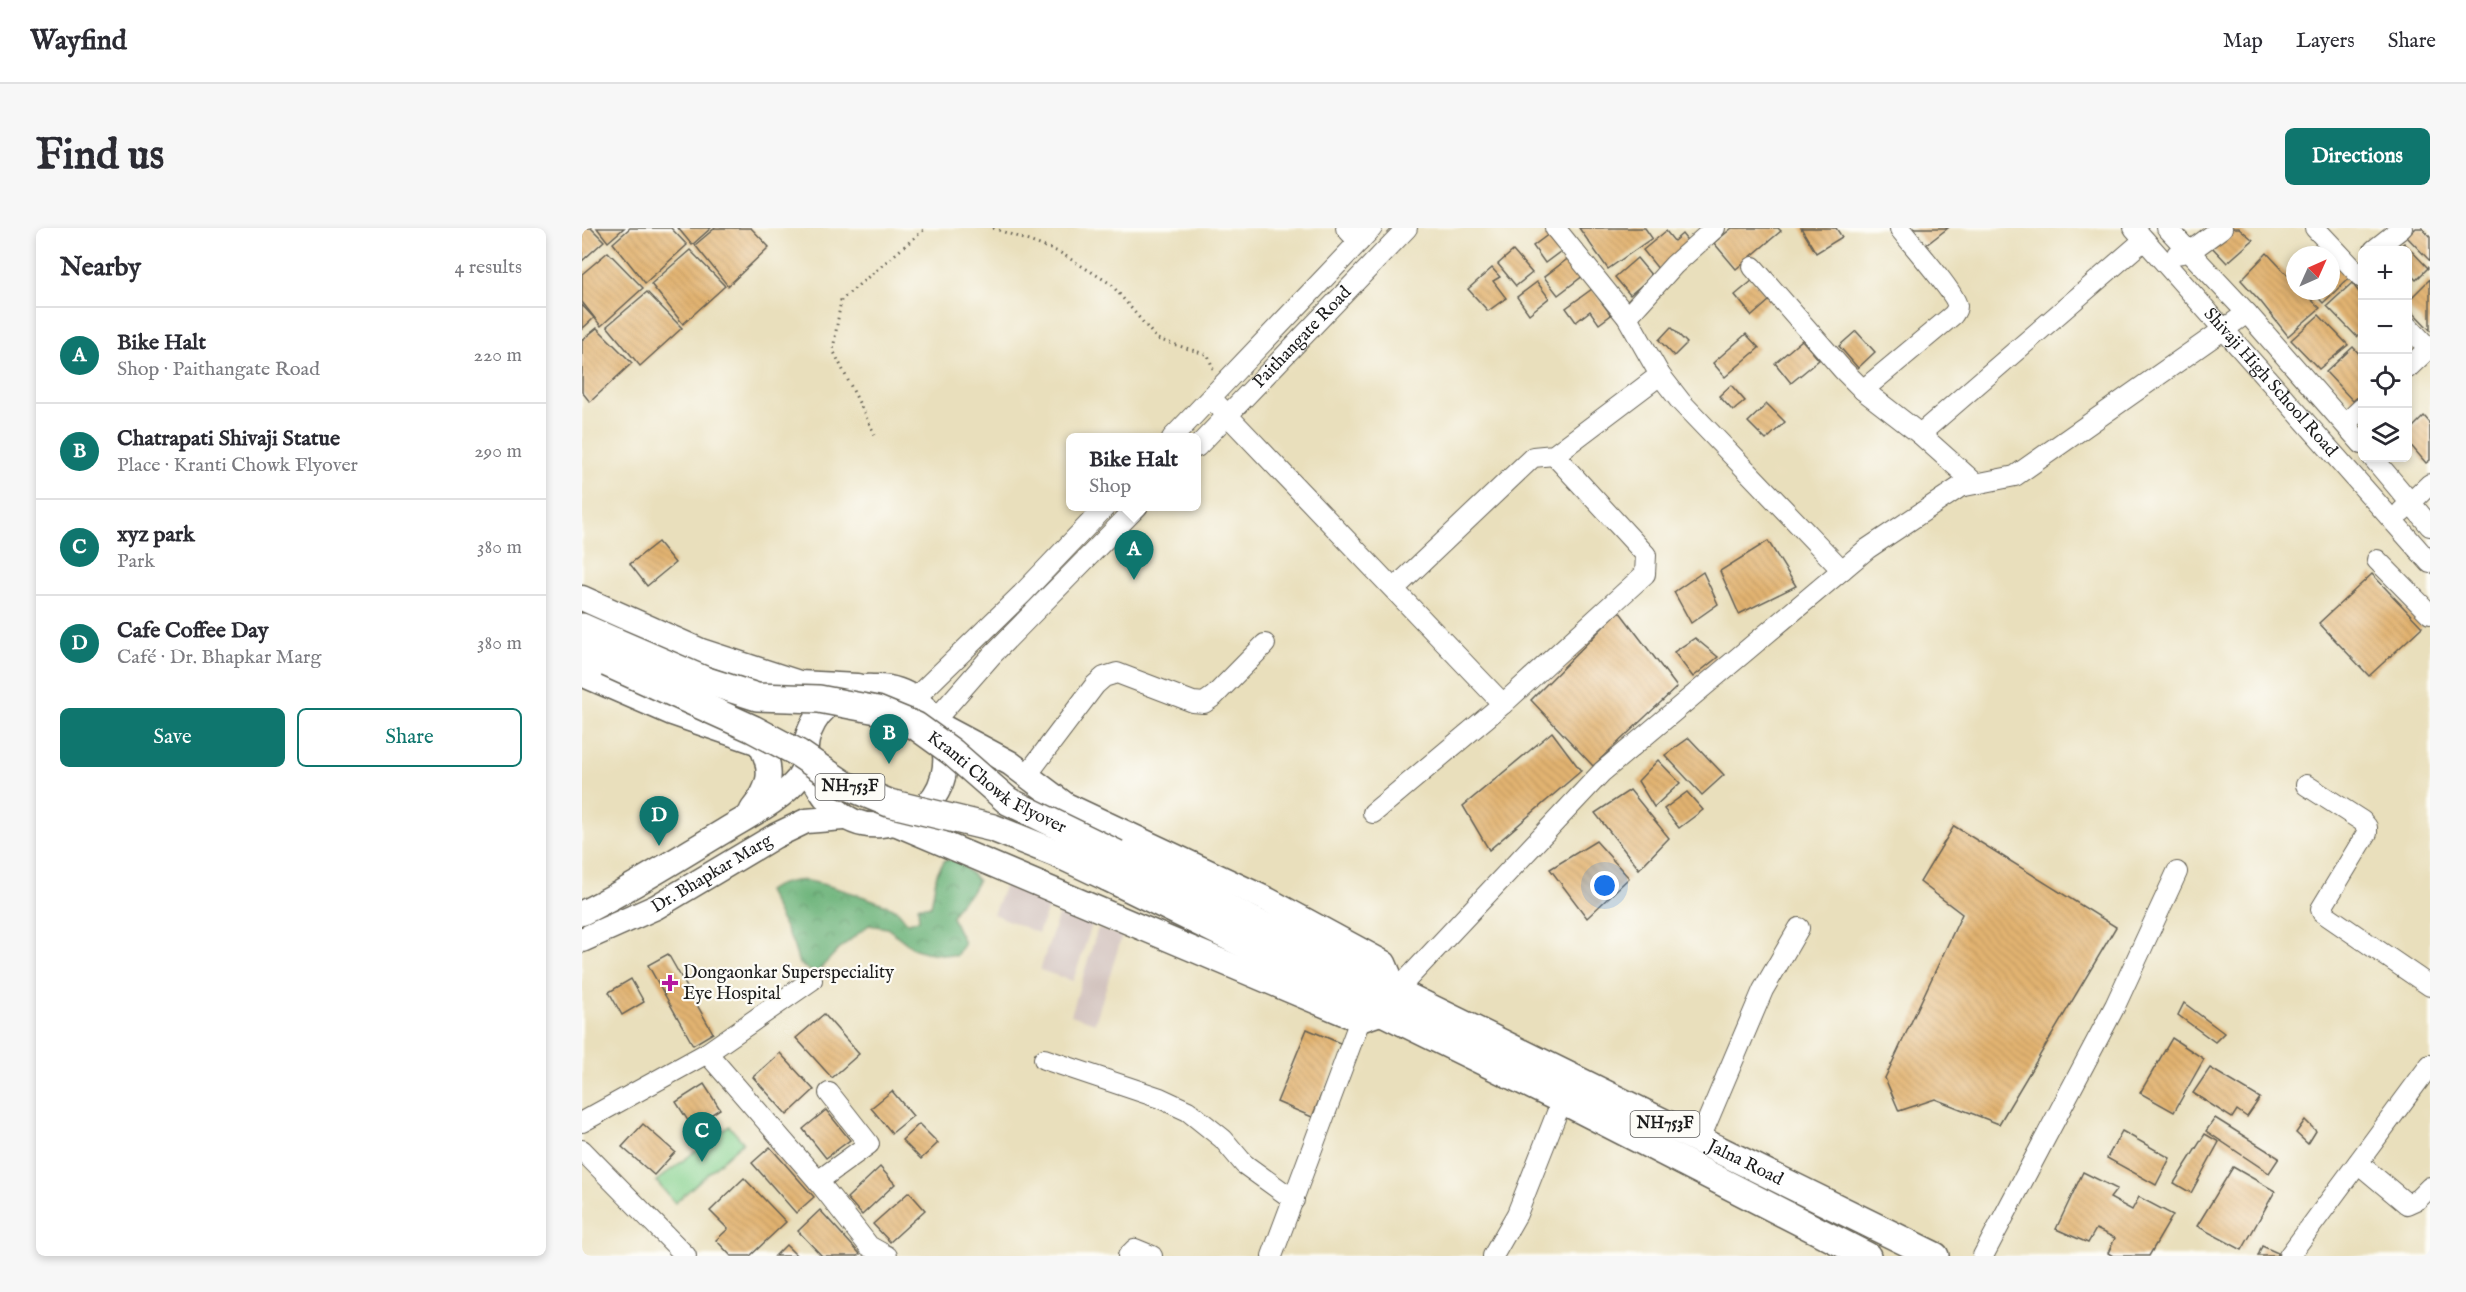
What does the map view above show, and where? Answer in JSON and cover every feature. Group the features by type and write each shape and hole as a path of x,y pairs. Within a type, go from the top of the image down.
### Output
{"highway":[{"name":"Kranti Chowk Flyover","path":"582,627 611,653 798,753 845,785 889,803 993,828 1058,854 1112,866"},
{"name":"Kranti Chowk Flyover","path":"582,653 611,653 757,697 819,699 877,710 916,726 952,752 1008,801 1112,866 1380,1008"},
{"name":"Jalna Road","path":"1380,1008 1867,1256"},
{"name":"Jalna Road","path":"1380,1008 1699,1141 1935,1256"}],"main road":[{"path":"582,598 701,651 799,683 890,687 915,698 937,722 1010,763 1066,805 1268,900 1384,963 1380,1008 897,824"},
{"path":"582,674 672,713 806,763 824,798 843,818 869,826 897,824 920,812 937,793 945,769 945,743 937,722"},
{"path":"584,908 618,895 770,802 798,779 806,763 807,739 819,715 838,696 862,687"},
{"path":"747,816 768,786 767,762 760,744"},
{"name":"Dr. Bhapkar Marg","path":"582,940 656,907 775,836 806,821 843,818"}],"street":[{"name":"Paithangate Road","path":"1201,443 1407,228"},
{"path":"1555,228 1627,317 1660,375 1681,402 1842,570"},
{"path":"1627,317 1674,265 1715,228"},
{"name":"Shivaji High School Road","path":"2167,228 2247,313 2358,439"},
{"path":"2160,258 2189,252 2222,228"},
{"path":"2315,228 2358,268"},
{"path":"2379,246 2402,228"},
{"path":"1863,390 1953,315 1957,309 1957,304 1946,286 1900,229"},
{"name":"Paithangate Road","path":"1177,433 1359,233"},
{"path":"1920,434 2139,234"},
{"name":"Shivaji High School Road","path":"2139,234 2430,563"},
{"path":"1753,267 1863,390 1920,434 1976,484"},
{"path":"1272,1256 1294,1200 1380,1008 1602,772 1867,549 1960,487 2015,476 2247,313"},
{"path":"2412,330 2430,349 2412,365"},
{"path":"1394,589 1533,457 1554,455 1660,375"},
{"path":"1215,393 1228,416 1503,704"},
{"path":"2346,423 2358,412"},
{"path":"1373,813 1503,704 1645,573 1648,564 1646,555 1554,455"},
{"path":"2376,462 2430,526"},
{"path":"2392,520 2430,484"},
{"path":"915,698 1022,594 1102,511"},
{"path":"937,722 992,655 1134,511"},
{"path":"2377,560 2430,614"},
{"path":"1027,776 1095,685 1104,678 1117,674 1193,702 1204,703 1214,696 1265,644"},
{"path":"2306,785 2367,827 2367,833 2321,909 2322,912 2430,986"},
{"path":"1983,1256 2115,1006 2176,872"},
{"path":"1699,1141 1763,990 1798,928"},
{"path":"582,1122 707,1053 812,980"},
{"path":"707,1053 818,1181 869,1246 886,1256"},
{"path":"1044,1059 1160,1098 1188,1111 1222,1139 1244,1164 1294,1200"},
{"path":"2289,1256 2430,1065"},
{"path":"818,1181 869,1144 829,1094"},
{"path":"1494,1256 1517,1214 1562,1100"},
{"path":"582,1150 686,1256"},
{"path":"2358,1163 2407,1204 2418,1199 2430,1187"},
{"path":"1128,1256 1135,1249 1152,1256"}],"path":[{"path":"875,435 833,350 841,300 926,228"},
{"path":"993,228 1059,252 1111,284 1157,339 1208,355 1215,393"}],"shaded area":[{"path":"1007,880 1052,899 1038,933 993,914"},
{"path":"1062,904 1095,916 1073,981 1040,970"},
{"path":"1098,928 1122,936 1095,1023 1071,1015"}],"green space":[{"path":"957,859 978,881 958,905 952,917 964,943 956,956 913,948 887,928 869,925 839,949 817,972 810,971 799,964 793,944 767,891 786,883 808,881 841,889 891,907 898,911 907,922 919,920 918,906 931,906 937,873 945,860"},
{"path":"729,1126 743,1142 675,1203 656,1181"}],"building":[{"path":"582,228 591,228 604,241 582,261"},
{"path":"597,228 624,228 608,242"},
{"path":"630,228 671,228 687,245 645,283 613,243"},
{"path":"678,228 711,228 692,245"},
{"path":"715,228 751,228 769,247 728,286 695,245"},
{"path":"1579,228 1645,228 1652,238 1608,269"},
{"path":"1732,228 1778,228 1781,231 1736,269 1714,243"},
{"path":"1801,228 1836,228 1842,237 1816,253"},
{"path":"1948,228 1926,245 1913,229"},
{"path":"2232,228 2239,228 2253,240 2227,263 2210,245"},
{"path":"2416,228 2422,228 2430,237 2430,261 2407,237"},
{"path":"1666,231 1674,241 1682,234 1690,244 1659,270 1643,250"},
{"path":"1549,234 1561,251 1545,263 1533,246"},
{"path":"690,250 725,286 683,324 651,284"},
{"path":"1513,251 1532,273 1516,286 1498,264"},
{"path":"2412,251 2428,268 2416,280 2412,276"},
{"path":"608,252 643,288 601,326 582,302 582,274"},
{"path":"2267,253 2286,273 2286,300 2312,300 2320,308 2288,336 2241,280"},
{"path":"1570,257 1584,275 1558,295 1544,277"},
{"path":"1637,258 1652,276 1630,295 1615,277"},
{"path":"1492,268 1500,277 1493,281 1506,298 1488,311 1468,289"},
{"path":"2340,268 2349,278 2340,287"},
{"path":"2430,279 2430,330 2412,311 2412,297"},
{"path":"1753,280 1770,300 1752,316 1735,295"},
{"path":"1537,282 1549,298 1529,314 1517,297"},
{"path":"2352,283 2358,291 2357,337 2327,306 2334,300 2340,300 2340,294"},
{"path":"1592,289 1611,315 1599,324 1590,311 1576,322 1566,308"},
{"path":"647,292 682,328 640,366 607,326"},
{"path":"582,305 594,318 582,329"},
{"path":"2319,315 2348,345 2319,369 2291,340"},
{"path":"1671,327 1687,343 1674,356 1659,340"},
{"path":"597,328 632,363 590,402 582,392 582,340"},
{"path":"1856,331 1875,352 1858,368 1839,346"},
{"path":"1746,334 1759,348 1725,377 1713,363"},
{"path":"1802,340 1819,360 1791,383 1775,363"},
{"path":"2353,347 2358,353 2358,397 2353,401 2326,372"},
{"path":"1731,385 1745,401 1733,411 1719,396"},
{"path":"1767,404 1785,422 1766,440 1748,422"},
{"path":"2424,416 2430,423 2430,460 2426,463 2412,447 2412,428"},
{"path":"1768,541 1796,586 1739,614 1720,571"},
{"path":"658,542 675,563 647,586 630,564"},
{"path":"1703,572 1718,604 1691,623 1674,592"},
{"path":"2372,574 2422,627 2369,676 2319,623"},
{"path":"1619,611 1677,687 1593,766 1531,700"},
{"path":"1695,638 1718,657 1693,677 1674,652"},
{"path":"1552,732 1581,771 1489,850 1463,806"},
{"path":"1689,738 1724,775 1702,795 1665,755"},
{"path":"1658,760 1680,783 1654,807 1638,781"},
{"path":"1630,790 1669,838 1639,869 1595,813"},
{"path":"1687,792 1703,810 1679,828 1664,809"},
{"path":"1954,826 2116,927 1999,1124 1935,1099 1899,1111 1885,1078 1962,914 1920,882"},
{"path":"1596,841 1629,878 1587,918 1550,869"},
{"path":"668,954 713,1033 693,1045 648,965"},
{"path":"631,979 644,1002 622,1015 609,992"},
{"path":"2184,1003 2224,1033 2215,1042 2178,1015"},
{"path":"824,1014 859,1054 832,1078 796,1038"},
{"path":"1307,1029 1342,1044 1312,1117 1277,1102"},
{"path":"2172,1038 2204,1059 2174,1112 2140,1093"},
{"path":"780,1053 814,1090 787,1115 753,1077"},
{"path":"2210,1068 2260,1098 2247,1117 2237,1110 2232,1118 2193,1093"},
{"path":"704,1084 720,1109 692,1127 676,1102"},
{"path":"892,1091 913,1116 892,1133 871,1108"},
{"path":"826,1110 850,1140 826,1158 803,1129"},
{"path":"2215,1118 2279,1158 2269,1173 2206,1131"},
{"path":"2305,1120 2316,1131 2308,1144 2296,1133"},
{"path":"643,1124 675,1152 654,1175 622,1147"},
{"path":"919,1124 938,1143 921,1159 902,1140"},
{"path":"2122,1131 2170,1158 2156,1185 2107,1158"},
{"path":"2205,1134 2219,1142 2191,1193 2174,1183"},
{"path":"770,1147 814,1197 796,1213 752,1163"},
{"path":"880,1167 895,1184 862,1215 847,1198"},
{"path":"2233,1167 2275,1191 2242,1250 2197,1226"},
{"path":"2083,1172 2117,1189 2110,1198 2132,1210 2139,1197 2173,1215 2149,1256 2113,1256 2108,1253 2115,1238 2096,1229 2088,1243 2056,1229"},
{"path":"744,1178 786,1222 750,1256 731,1256 716,1240 728,1229 710,1211"},
{"path":"909,1192 925,1210 890,1242 873,1224"},
{"path":"820,1210 860,1254 858,1256 822,1256 798,1231"},
{"path":"786,1245 797,1256 775,1256"},
{"path":"2262,1246 2278,1253 2276,1256 2258,1256"}],"place":[{"name":"Bike Halt","path":"1134,580"},
{"name":"Chatrapati Shivaji Statue","path":"889,764"},
{"name":"Cafe Coffee Day","path":"659,846"},
{"name":"Dongaonkar Superspeciality Eye Hospital","path":"670,983"},
{"name":"xyz park","path":"702,1162"}]}
